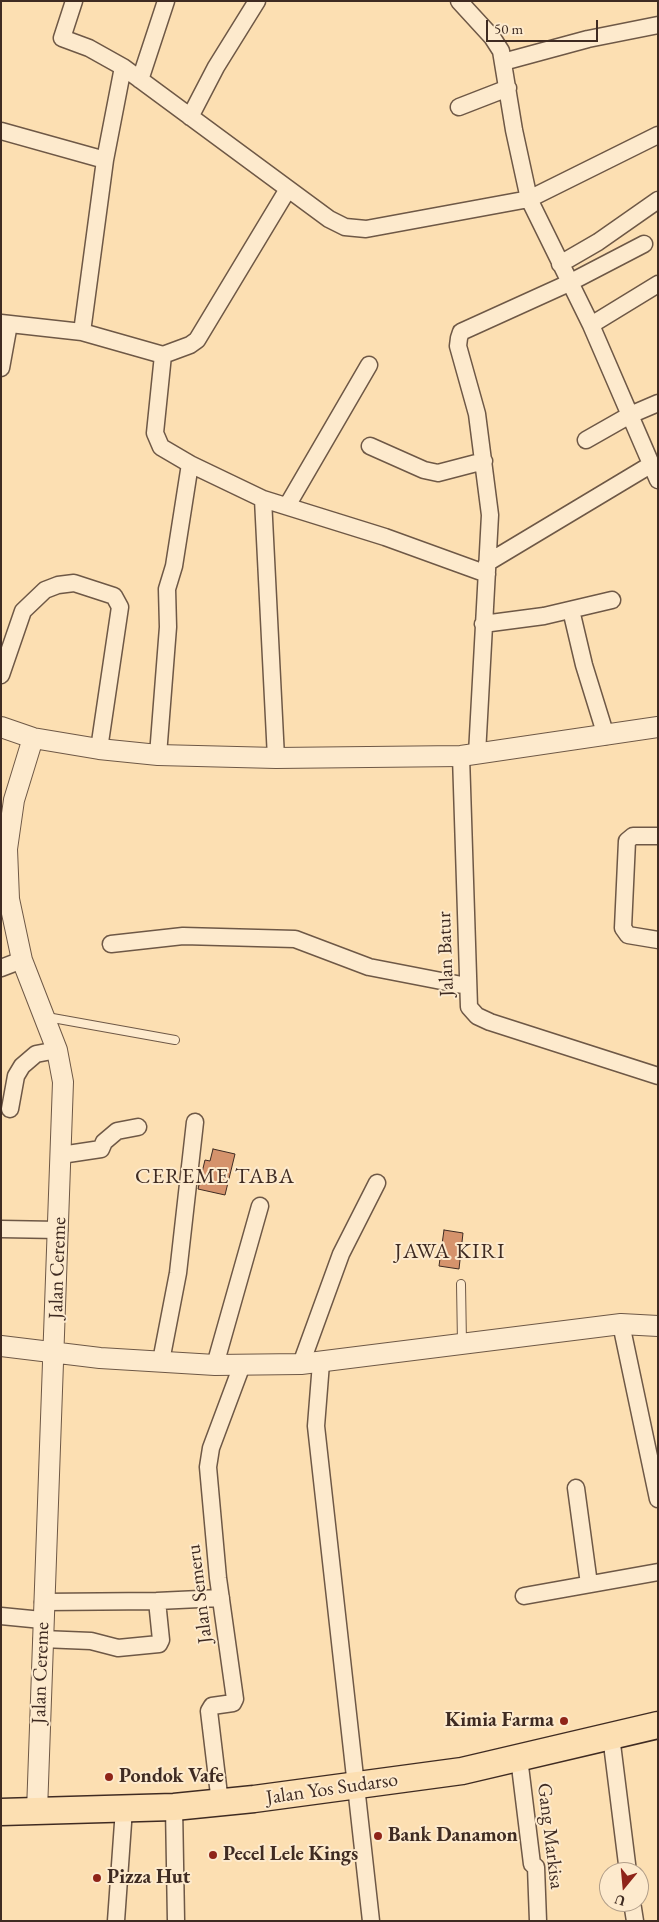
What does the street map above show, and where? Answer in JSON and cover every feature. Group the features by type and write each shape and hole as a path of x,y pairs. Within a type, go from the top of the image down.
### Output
{"highway":[{"name":"Jalan Yos Sudarso","path":"1,1812 174,1807 220,1803 462,1772 658,1725"}],"street":[{"path":"74,1 62,38 109,57 329,219 354,229 366,229 529,199 658,135"},
{"path":"140,80 166,1"},
{"path":"190,117 216,67 258,1"},
{"path":"164,355 155,433 161,447 190,464 263,499 487,568 655,472 591,325 529,199 514,130 501,51 492,37 460,1"},
{"path":"503,62 588,40 658,25"},
{"path":"82,332 106,160 123,67"},
{"path":"459,107 508,88"},
{"path":"1,132 106,160"},
{"path":"1,368 5,323 82,332 164,355 190,345 196,340 288,190"},
{"path":"560,264 598,242 658,200"},
{"path":"569,283 644,244"},
{"name":"Jalan Batur","path":"569,283 461,332 458,346 477,414 490,520 483,624 469,755 469,1007 477,1016 658,1076"},
{"path":"591,325 658,284"},
{"path":"287,506 369,365"},
{"path":"586,440 630,415 658,403"},
{"path":"370,446 424,470 438,473 484,461"},
{"path":"158,755 168,627 167,589 174,566 190,464"},
{"path":"263,499 276,758"},
{"path":"1,675 23,611 45,590 58,585 74,583 114,596 120,607 98,749"},
{"path":"483,624 544,616 612,600"},
{"path":"571,610 584,665 606,736"},
{"path":"1,727 33,738 98,749 158,755 276,758 469,755 658,727"},
{"name":"Jalan Cereme","path":"33,738 14,800 4,849 9,899 22,960 57,1050 63,1082 55,1352 42,1620 37,1811"},
{"path":"658,836 633,836 627,841 623,928 628,935 658,940"},
{"path":"111,944 182,936 295,940 369,966 468,986"},
{"path":"1,968 22,960"},
{"path":"10,1109 16,1076 22,1066 36,1054 57,1050"},
{"path":"161,1361 178,1273 195,1122"},
{"path":"61,1155 101,1149 104,1142 117,1132 138,1127"},
{"path":"301,1364 337,1263 377,1183"},
{"path":"215,1365 260,1206"},
{"path":"1,1229 59,1230"},
{"path":"1,1346 100,1358 215,1365 301,1364 621,1324 658,1326"},
{"path":"621,1324 658,1499"},
{"path":"321,1363 316,1426 371,1921"},
{"name":"Jalan Semeru","path":"220,1803 209,1711 212,1706 233,1703 235,1699 220,1598 209,1458 242,1365"},
{"path":"576,1488 589,1584"},
{"path":"524,1596 658,1572"},
{"path":"1,1616 42,1620 157,1601 220,1598"},
{"path":"42,1620 91,1641 118,1648 159,1644 157,1601"},
{"path":"611,1736 627,1862"},
{"name":"Gang Markisa","path":"519,1758 532,1864 536,1867 538,1921"},
{"path":"174,1807 176,1921"},
{"path":"116,1921 124,1808"}],"lane":[{"path":"44,1016 175,1040"},
{"path":"461,1284 462,1345"}],"building":[{"path":"213,1149 235,1154 225,1195 198,1189 205,1160 210,1161"},
{"path":"444,1230 463,1233 459,1269 439,1266"}],"place":[{"name":"Kimia Farma","path":"564,1721"},
{"name":"Pondok Vafe","path":"109,1777"},
{"name":"Bank Danamon","path":"378,1836"},
{"name":"Pecel Lele Kings","path":"213,1855"},
{"name":"Pizza Hut","path":"97,1878"}],"district":[{"name":"CEREME TABA","path":"215,1177"},
{"name":"JAWA KIRI","path":"450,1252"}]}
